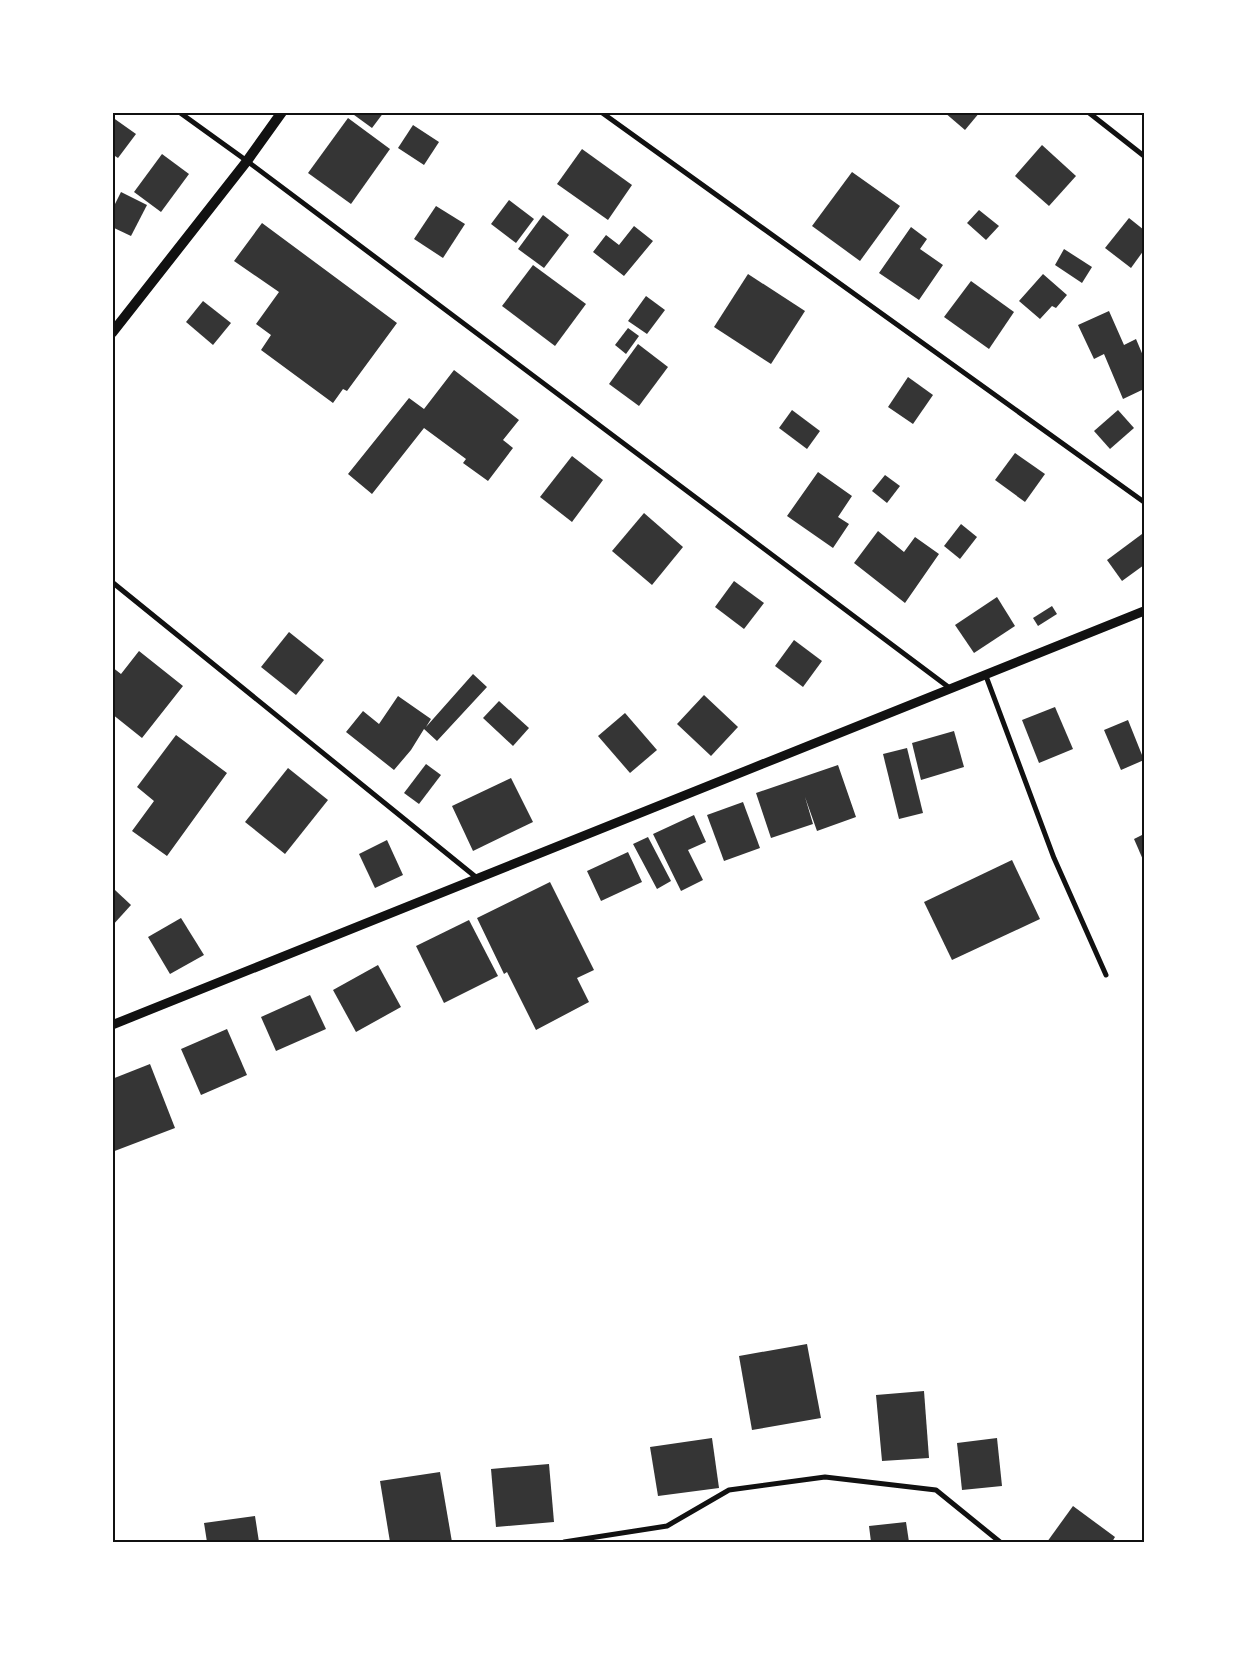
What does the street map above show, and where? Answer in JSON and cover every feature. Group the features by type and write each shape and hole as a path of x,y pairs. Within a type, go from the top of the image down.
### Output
{"main road":[{"path":"112,333 247,161 282,112"}],"street":[{"path":"179,112 951,689"},
{"path":"601,112 1144,502"},
{"path":"1088,112 1144,156"},
{"path":"112,582 477,878"},
{"path":"112,1025 986,676 1144,611"},
{"path":"986,676 1054,858 1106,975"},
{"path":"564,1542 667,1526 729,1490 825,1477 936,1490 1000,1542"}],"building":[{"path":"350,112 384,112 372,128"},
{"path":"944,112 980,112 965,130"},
{"path":"112,117 136,134 118,158 112,154"},
{"path":"348,118 390,149 351,204 308,173"},
{"path":"413,125 439,142 424,165 398,148"},
{"path":"1042,145 1076,176 1049,206 1015,176"},
{"path":"582,149 632,185 608,220 557,184"},
{"path":"162,154 189,174 161,212 134,192"},
{"path":"852,172 900,206 860,261 812,226"},
{"path":"121,192 147,205 131,236 112,227 112,210"},
{"path":"509,200 534,219 516,243 491,224"},
{"path":"436,206 465,224 443,258 414,239"},
{"path":"979,210 999,226 986,240 967,223"},
{"path":"543,215 569,235 544,268 518,249"},
{"path":"1129,218 1144,230 1144,250 1131,268 1105,248"},
{"path":"262,223 397,323 347,391 343,389 333,403 261,350 271,335 256,324 279,292 234,261"},
{"path":"634,226 653,241 624,276 593,252 606,235 619,245"},
{"path":"911,227 927,239 920,249 943,265 919,300 879,273"},
{"path":"1064,249 1092,267 1082,283 1055,265"},
{"path":"533,265 586,304 555,346 502,306"},
{"path":"748,274 805,311 771,364 714,327"},
{"path":"1043,274 1067,295 1056,308 1052,306 1040,319 1019,301"},
{"path":"971,281 1014,312 989,349 944,317"},
{"path":"646,296 665,310 647,334 628,321"},
{"path":"203,301 231,323 213,345 186,322"},
{"path":"1109,311 1124,345 1136,339 1144,358 1144,389 1123,399 1104,354 1094,359 1078,325"},
{"path":"628,328 639,336 626,354 615,345"},
{"path":"638,344 668,367 639,406 609,384"},
{"path":"454,370 519,420 503,440 513,448 488,481 463,463 466,459 424,428 372,494 348,474 409,398 424,409"},
{"path":"908,377 933,395 913,424 888,407"},
{"path":"792,410 820,431 807,449 779,428"},
{"path":"1118,410 1134,428 1110,449 1094,431"},
{"path":"1015,453 1045,474 1025,502 995,480"},
{"path":"572,456 603,480 572,522 540,497"},
{"path":"818,472 852,496 838,517 849,524 833,548 787,516"},
{"path":"885,475 900,486 887,503 872,491"},
{"path":"644,513 683,547 652,585 612,551"},
{"path":"961,524 977,537 960,559 944,546"},
{"path":"878,531 904,552 915,537 939,554 905,603 854,563"},
{"path":"1142,534 1144,538 1144,565 1122,581 1107,560"},
{"path":"734,581 764,603 744,629 715,607"},
{"path":"997,597 1015,626 974,653 955,625"},
{"path":"1052,606 1057,614 1038,626 1033,618"},
{"path":"289,632 324,660 296,695 261,667"},
{"path":"794,640 822,661 803,687 775,666"},
{"path":"139,651 183,686 142,738 112,714 112,667 121,674"},
{"path":"473,674 487,687 437,741 424,729 411,750 394,770 346,732 363,711 379,724 398,696 431,719 426,727"},
{"path":"704,695 738,727 711,756 677,724"},
{"path":"499,701 529,728 513,746 483,718"},
{"path":"1055,707 1073,749 1039,763 1022,720"},
{"path":"625,713 657,750 630,773 598,736"},
{"path":"1128,720 1144,760 1121,770 1104,730"},
{"path":"954,731 964,767 921,780 912,743"},
{"path":"176,735 227,773 167,856 132,831 154,801 137,787"},
{"path":"907,748 923,813 899,819 883,754"},
{"path":"426,764 441,775 419,804 404,793"},
{"path":"838,765 856,817 817,831 805,797 813,824 771,838 756,793"},
{"path":"288,768 328,800 285,854 245,822"},
{"path":"511,778 533,822 473,851 452,806"},
{"path":"743,802 760,848 724,861 707,815"},
{"path":"694,815 706,842 688,850 703,880 681,891 653,834"},
{"path":"1144,834 1144,862 1134,839"},
{"path":"648,837 671,881 657,889 633,844"},
{"path":"387,840 403,875 375,888 359,854"},
{"path":"628,852 642,882 601,901 587,871"},
{"path":"1012,860 1040,919 952,960 924,902"},
{"path":"550,882 594,970 577,978 589,1002 536,1030 507,972 504,974 477,918"},
{"path":"115,890 131,905 112,926 112,893"},
{"path":"181,918 204,955 170,974 148,937"},
{"path":"469,920 498,976 444,1003 416,946"},
{"path":"378,965 401,1007 356,1032 333,990"},
{"path":"310,995 326,1029 276,1051 261,1017"},
{"path":"227,1029 247,1075 201,1095 181,1049"},
{"path":"150,1064 175,1128 112,1152 112,1079"},
{"path":"807,1344 821,1418 752,1430 739,1356"},
{"path":"924,1391 929,1458 882,1461 876,1395"},
{"path":"712,1438 719,1488 658,1496 650,1447"},
{"path":"997,1438 1002,1486 962,1490 957,1443"},
{"path":"549,1464 554,1522 496,1527 491,1469"},
{"path":"440,1472 452,1542 390,1542 380,1481"},
{"path":"1073,1506 1115,1537 1112,1542 1047,1542"},
{"path":"255,1516 259,1542 207,1542 204,1523"},
{"path":"906,1522 909,1542 871,1542 869,1526"}]}
